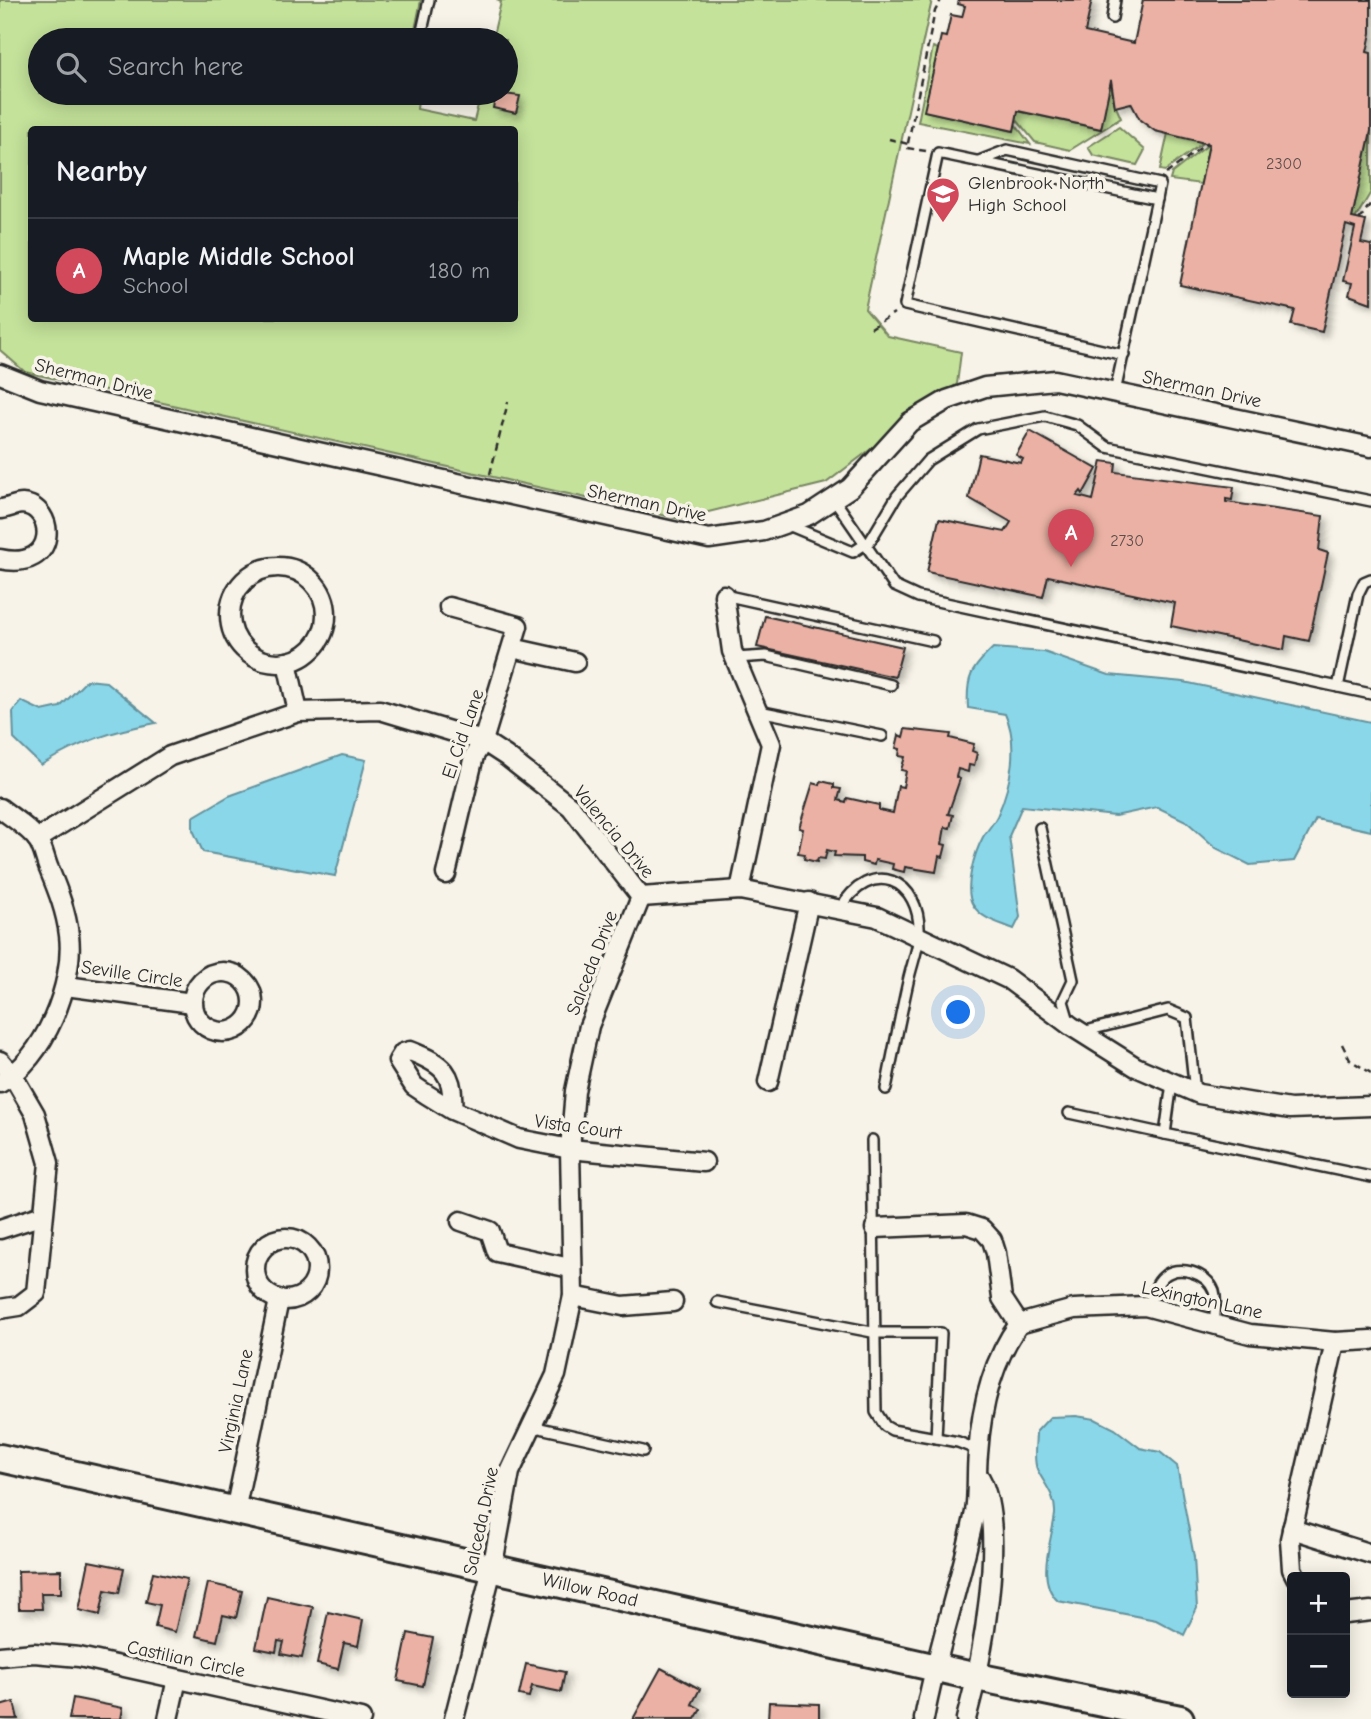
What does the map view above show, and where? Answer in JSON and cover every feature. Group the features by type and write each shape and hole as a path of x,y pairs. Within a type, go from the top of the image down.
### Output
{"main road":[{"name":"Willow Road","path":"0,1458 977,1677 1180,1719"}],"street":[{"name":"Sherman Drive","path":"0,374 40,390 709,539 764,531 809,515 850,488 910,422 947,400 985,387 1055,380 1371,447"},
{"path":"0,509 20,504 32,507 43,516 47,526 42,548 36,558 21,563 0,559"},
{"path":"284,567 298,571 320,591 325,605 326,621 322,635 313,647 287,662 271,662 248,651 233,632 230,615 233,599 240,585 253,574 268,568 284,567"},
{"path":"724,595 736,658 771,744 740,890"},
{"path":"449,607 518,626 512,648 575,662"},
{"name":"El Cid Lane","path":"446,874 474,756 483,741 512,648"},
{"path":"287,662 298,712"},
{"name":"Valencia Drive","path":"37,839 170,756 298,712 380,710 483,741 571,807 641,897 740,890 877,916 1008,979 1076,1029 1136,1067 1195,1092 1290,1110 1371,1105"},
{"path":"0,808 37,839 62,898 69,938 65,986 55,1016 37,1046 7,1080"},
{"name":"Salceda Drive","path":"454,1719 492,1569 510,1472 555,1375 573,1296 570,1268 570,1149 575,1091 589,1026 641,897"},
{"path":"768,1082 809,902"},
{"name":"Seville Circle","path":"65,986 192,1003"},
{"path":"0,1061 7,1080 35,1114 49,1163 36,1293 19,1306 0,1310"},
{"name":"Vista Court","path":"453,1110 519,1139 570,1149 704,1162"},
{"path":"0,1229 43,1215"},
{"path":"461,1221 490,1231 497,1252 570,1268"},
{"path":"875,1228 966,1224 982,1229 992,1240 996,1253 1002,1298 1019,1324 1003,1346 993,1370 978,1450 975,1509 934,1667 924,1719"},
{"path":"573,1296 623,1306 673,1302"},
{"name":"Virginia Lane","path":"235,1511 279,1300"},
{"name":"Lexington Lane","path":"1019,1324 1074,1309 1107,1305 1148,1307 1250,1334 1335,1342 1371,1340"},
{"path":"1295,1572 1290,1553 1292,1529 1335,1342"},
{"path":"966,1719 977,1677 992,1569 987,1491 976,1471"},
{"path":"1292,1529 1371,1554"},
{"path":"965,1552 992,1555"},
{"path":"1350,1613 1371,1611"},
{"name":"Castilian Circle","path":"0,1656 34,1653 79,1657 361,1719"},
{"path":"168,1719 177,1679"}],"lane":[{"path":"423,28 429,0"},
{"path":"1112,18 1115,0"},
{"path":"978,162 1007,150 1160,184 1115,392"},
{"path":"1124,355 905,305 938,153 1157,199"},
{"path":"784,524 853,552 870,541 897,496 928,460 978,429 1045,416 1077,425 1107,447 1371,501"},
{"path":"834,499 894,586 918,597 1371,694"},
{"path":"1338,687 1357,594 1364,582 1371,579"},
{"path":"724,595 933,641"},
{"path":"736,658 765,656 891,685"},
{"path":"759,710 882,736"},
{"path":"1040,828 1073,981 1063,1001 1076,1029 1168,1010 1187,1018 1195,1092"},
{"path":"840,909 857,886 873,878 889,879 905,888 915,907 919,935 886,1089"},
{"path":"1165,1134 1172,1083"},
{"path":"1069,1113 1371,1177"},
{"path":"872,1140 877,1334 876,1412 880,1420 892,1430 958,1442 978,1450"},
{"path":"1148,1307 1161,1278 1169,1272 1189,1271 1210,1283 1215,1295 1214,1325"},
{"path":"717,1302 877,1334 941,1333 936,1438"},
{"path":"531,1426 643,1451"}],"path":[{"path":"938,153 907,148 935,11 941,0"},
{"path":"889,139 908,144"},
{"path":"1165,175 1208,142"},
{"path":"1359,220 1371,203"},
{"path":"871,328 905,305"},
{"path":"486,490 508,402"},
{"path":"1342,1044 1350,1060 1371,1073"}],"green space":[{"path":"0,0 421,0 415,28 28,28 28,105 418,105 417,109 474,121 478,105 518,105 518,28 495,28 501,2 497,0 932,0 865,309 888,336 961,352 957,384 826,483 680,519 25,372 0,350"},
{"path":"933,47 938,49 925,111 1013,131 1015,124 1030,144 918,122"},
{"path":"1111,80 1113,100 1121,118 1070,150 1035,142 1016,119 1018,111 1100,129"},
{"path":"1119,127 1145,150 1137,165 1093,155 1088,147"},
{"path":"1371,131 1371,192 1355,219 1352,218"},
{"path":"1168,133 1205,141 1165,171 1160,170"},
{"path":"1209,144 1201,184 1170,180 1172,173"}],"water":[{"path":"993,648 1044,652 1109,675 1184,682 1371,722 1371,831 1316,819 1294,861 1250,865 1216,848 1186,821 1157,807 1115,816 1022,806 1009,836 1020,917 1014,929 991,920 973,905 969,890 970,880 980,844 997,817 1007,790 1012,764 1012,738 1005,714 968,708 968,697 969,681 975,668"},
{"path":"87,680 106,682 156,723 96,738 41,765 14,739 13,712 21,701 42,711 60,707"},
{"path":"342,755 366,760 335,876 203,852 193,830 193,817 229,796"},
{"path":"1076,1416 1095,1419 1115,1429 1140,1448 1160,1452 1177,1466 1194,1557 1197,1608 1184,1635 1156,1620 1058,1601 1051,1592 1046,1571 1055,1507 1052,1495 1036,1465 1036,1432 1050,1417"}],"building":[{"name":"Glenbrook North High School","path":"959,0 1092,0 1085,32 1134,43 1143,0 1371,0 1371,33 1367,52 1371,53 1371,131 1352,218 1366,221 1361,243 1371,245 1371,303 1349,295 1352,283 1343,281 1355,228 1346,225 1322,332 1291,325 1295,310 1180,285 1209,144 1155,131 1140,120 1131,103 1115,107 1111,80 1101,129 1018,111 1014,131 924,111 941,36 946,37 951,15 962,17 965,6 958,4"},
{"path":"494,105 518,105 516,113 493,108"},
{"path":"1030,431 1097,469 1083,494 1081,491 1077,496 1093,500 1102,461 1116,463 1115,472 1234,487 1232,500 1226,499 1226,502 1323,516 1319,550 1328,553 1309,641 1286,636 1284,650 1171,626 1175,603 1048,576 1043,597 927,572 939,519 1005,532 1011,522 969,498 979,454 1021,463 1023,459 1016,455"},
{"path":"765,616 903,647 895,677 757,647"},
{"path":"905,729 951,734 950,738 974,744 972,751 977,753 974,766 969,765 968,772 958,769 956,777 960,779 948,814 953,815 950,828 945,827 942,844 946,845 943,857 939,856 936,872 905,867 904,872 892,869 893,864 875,860 874,865 862,862 862,857 834,856 835,852 827,850 825,859 818,858 817,862 804,859 805,854 798,853 803,829 799,828 813,783 820,785 821,781 834,784 834,788 841,789 838,800 846,802 847,798 879,805 879,810 893,813 898,786 903,787 906,771 901,770 905,757 899,756 900,749 896,748 899,735 903,737"},
{"path":"89,1561 124,1568 119,1593 105,1590 100,1615 79,1610"},
{"path":"61,1570 61,1593 41,1593 42,1609 19,1609 18,1571"},
{"path":"153,1572 187,1579 175,1632 155,1627 160,1605 146,1602"},
{"path":"208,1583 242,1591 236,1618 223,1615 217,1641 196,1636"},
{"path":"267,1597 313,1607 302,1658 281,1654 284,1642 278,1641 276,1652 256,1648"},
{"path":"328,1612 363,1620 358,1646 344,1643 338,1669 317,1664"},
{"path":"408,1633 433,1638 423,1686 398,1681"},
{"path":"526,1664 565,1672 561,1692 532,1686 529,1697 519,1695"},
{"path":"661,1668 700,1689 692,1704 701,1709 695,1719 633,1719"},
{"path":"73,1698 123,1708 121,1719 69,1719"},
{"path":"14,1702 18,1719 0,1719 0,1706"},
{"path":"769,1702 819,1704 819,1719 768,1719"}],"place":[{"name":"Glenbrook North High School","path":"943,224"},
{"name":"Maple Middle School","path":"1071,567"}]}
